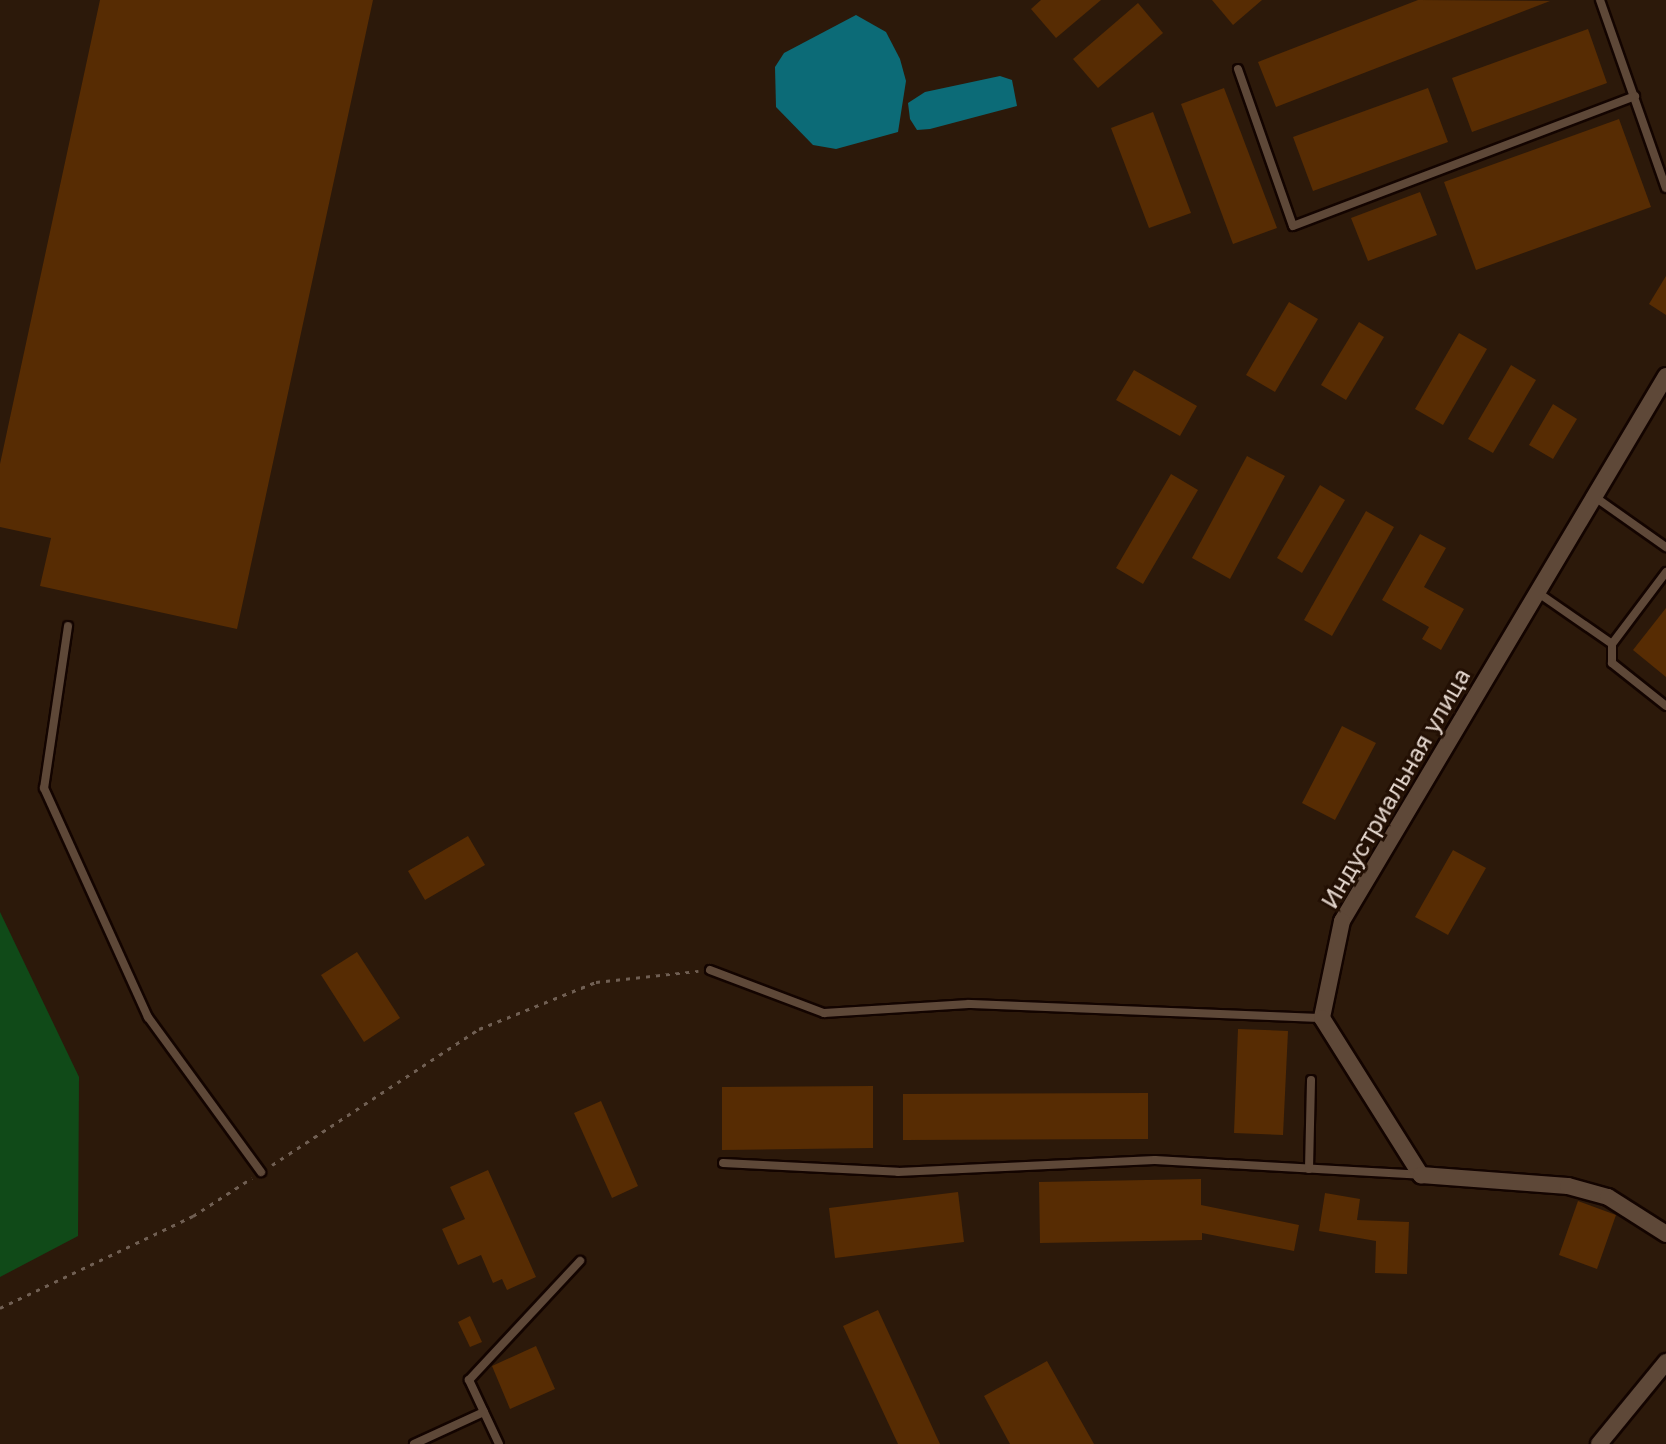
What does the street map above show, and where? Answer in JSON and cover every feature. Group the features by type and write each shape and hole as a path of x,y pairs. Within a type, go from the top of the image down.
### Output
{"street":[{"name":"Индустриальная улица","path":"1322,1018 1342,921 1666,376"},
{"path":"1322,1018 1421,1175 1568,1186 1608,1197 1666,1234"},
{"path":"1599,1444 1651,1385 1666,1362"}],"lane":[{"path":"1600,0 1666,188"},
{"path":"1238,69 1293,226 1635,96"},
{"path":"1594,497 1666,547"},
{"path":"1666,572 1612,644 1612,663 1666,706"},
{"path":"1537,592 1612,644"},
{"path":"68,626 44,788 148,1017 261,1172"},
{"path":"710,970 824,1013 969,1004 1322,1018"},
{"path":"1309,1169 1311,1080"},
{"path":"723,1163 898,1172 1155,1160 1421,1175"},
{"path":"499,1444 469,1380 580,1261"},
{"path":"414,1444 484,1412"}],"path":[{"path":"0,1308 193,1216 479,1029 596,982 710,970"}],"green space":[{"path":"0,912 79,1077 78,1236 0,1277"}],"water":[{"path":"856,15 886,32 900,59 906,81 898,132 836,149 813,145 776,107 775,67 784,53"},
{"path":"1000,76 1012,80 1017,106 930,129 917,130 910,119 908,103 925,92"}],"building":[{"path":"100,0 373,0 237,629 40,586 51,538 0,527 0,464"},
{"path":"1041,0 1101,0 1056,38 1031,9"},
{"path":"1212,0 1262,0 1233,25"},
{"path":"1418,0 1550,1 1276,107 1258,62"},
{"path":"1138,3 1163,33 1098,88 1073,59"},
{"path":"1588,29 1607,83 1472,132 1452,78"},
{"path":"1224,88 1277,228 1233,244 1181,104"},
{"path":"1428,88 1448,142 1313,191 1293,137"},
{"path":"1153,112 1191,213 1149,228 1111,128"},
{"path":"1619,119 1651,207 1476,270 1444,182"},
{"path":"1420,192 1437,235 1368,261 1351,218"},
{"path":"1666,276 1666,315 1649,304"},
{"path":"1289,302 1318,319 1275,392 1246,375"},
{"path":"1359,322 1384,337 1346,400 1321,385"},
{"path":"1459,333 1487,349 1443,425 1415,409"},
{"path":"1511,365 1536,380 1493,453 1468,439"},
{"path":"1134,370 1197,406 1180,436 1116,400"},
{"path":"1553,404 1577,419 1553,459 1529,445"},
{"path":"1247,456 1285,476 1230,579 1192,558"},
{"path":"1171,474 1198,490 1143,584 1116,568"},
{"path":"1320,485 1345,500 1302,573 1277,558"},
{"path":"1366,511 1394,527 1332,636 1304,620"},
{"path":"1420,534 1446,548 1424,587 1464,609 1441,650 1422,639 1429,627 1382,600"},
{"path":"1666,608 1666,677 1633,650"},
{"path":"1342,726 1376,743 1335,820 1302,803"},
{"path":"468,836 485,865 425,900 408,871"},
{"path":"1453,850 1486,868 1448,935 1415,917"},
{"path":"357,952 400,1018 364,1042 321,975"},
{"path":"1238,1029 1288,1031 1283,1135 1234,1133"},
{"path":"873,1086 873,1148 722,1150 722,1087"},
{"path":"1148,1093 1148,1139 903,1140 903,1094"},
{"path":"601,1101 638,1186 612,1198 574,1113"},
{"path":"488,1170 536,1277 507,1290 502,1279 493,1283 481,1255 458,1265 442,1229 465,1219 450,1187"},
{"path":"1201,1179 1201,1205 1299,1225 1294,1251 1202,1233 1202,1240 1040,1243 1039,1182"},
{"path":"958,1192 964,1242 835,1258 829,1208"},
{"path":"1325,1193 1360,1199 1357,1220 1409,1222 1407,1274 1375,1273 1376,1241 1319,1231"},
{"path":"1578,1201 1616,1215 1597,1269 1559,1255"},
{"path":"878,1310 940,1444 898,1444 843,1326"},
{"path":"470,1316 482,1342 470,1347 458,1322"},
{"path":"536,1346 555,1389 510,1409 492,1366"},
{"path":"1047,1361 1094,1444 1010,1444 984,1396"}]}
